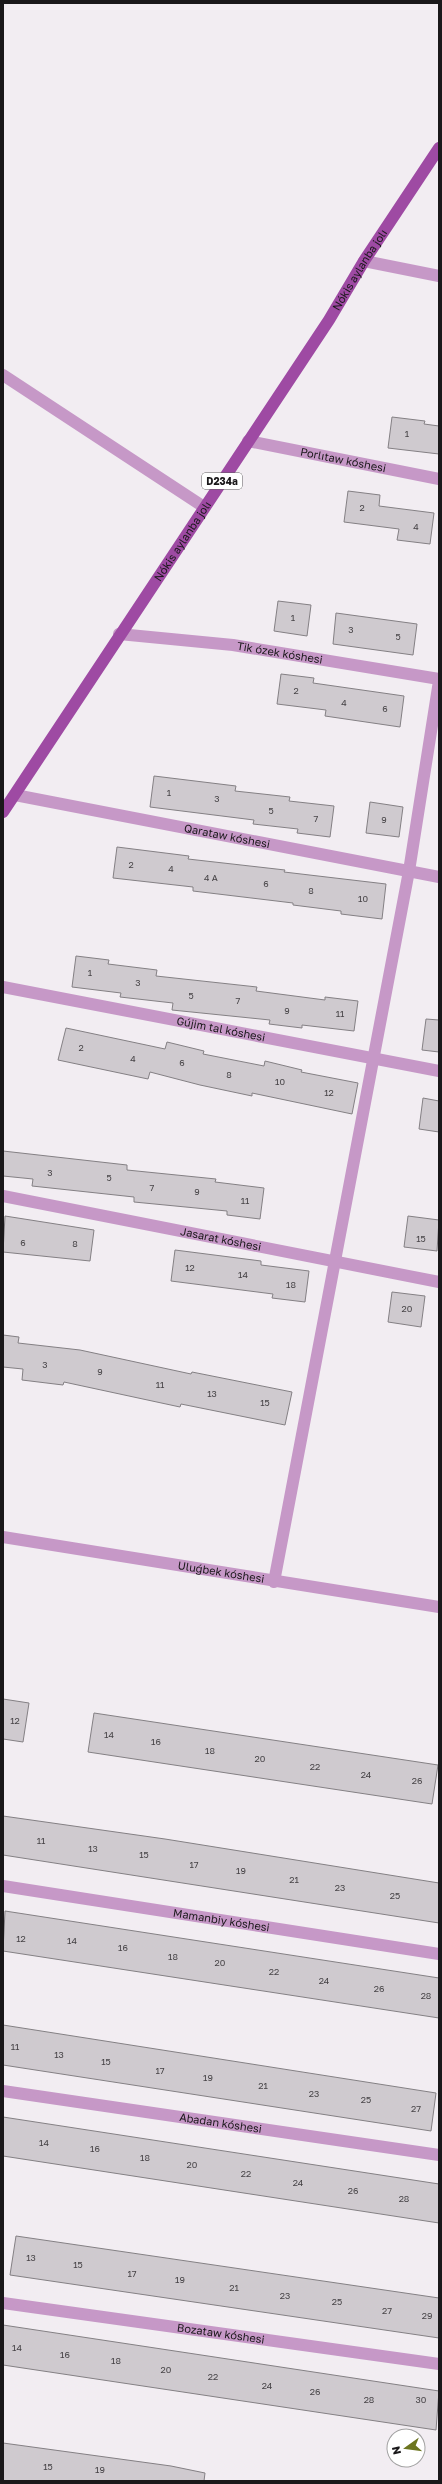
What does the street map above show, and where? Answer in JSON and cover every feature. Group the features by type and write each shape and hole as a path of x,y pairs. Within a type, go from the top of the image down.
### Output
{"main road":[{"name":"Nókis aylanba jolı","path":"3,812 119,634 329,320 364,261 439,148"}],"street":[{"path":"364,261 439,276"},
{"path":"3,375 204,507"},
{"name":"Porlıtaw kóshesi","path":"248,441 439,479"},
{"name":"Tik ózek kóshesi","path":"119,634 233,645 439,680"},
{"path":"274,1582 409,871 439,680"},
{"name":"Qarataw kóshesi","path":"15,795 439,877"},
{"name":"Gújim tal kóshesi","path":"3,987 439,1071"},
{"name":"Jasarat kóshesi","path":"3,1196 335,1260 439,1282"},
{"name":"Uluǵbek kóshesi","path":"3,1537 274,1582 439,1607"},
{"name":"Mamanbiy kóshesi","path":"3,1886 439,1954"},
{"name":"Abadan kóshesi","path":"3,2091 439,2155"},
{"name":"Bozataw kóshesi","path":"3,2303 439,2364"}],"building":[{"path":"392,417 425,421 424,424 439,426 439,454 388,448"},
{"path":"348,491 380,495 379,506 434,513 430,544 397,540 399,529 344,522"},
{"path":"278,601 311,605 307,636 274,631"},
{"path":"336,613 417,624 413,655 333,644"},
{"path":"281,674 314,678 313,683 404,696 400,727 325,716 326,710 277,704"},
{"path":"154,776 236,786 235,791 290,797 289,801 334,806 330,837 297,833 298,829 253,824 254,820 150,807"},
{"path":"370,802 403,807 399,837 366,833"},
{"path":"117,847 189,856 188,859 285,870 284,872 386,884 382,919 341,914 341,911 293,905 293,903 193,891 193,887 113,878"},
{"path":"76,956 109,960 108,964 157,970 156,976 257,987 256,991 325,1000 325,997 358,1001 354,1031 302,1025 302,1028 269,1024 270,1020 172,1010 173,1003 120,997 121,993 72,987"},
{"path":"426,1019 439,1020 439,1052 422,1050"},
{"path":"66,1028 165,1049 167,1042 204,1051 203,1054 264,1066 265,1061 302,1070 301,1072 358,1083 352,1114 252,1093 252,1096 200,1085 150,1072 148,1079 58,1060"},
{"path":"423,1098 439,1101 439,1132 419,1129"},
{"path":"3,1151 127,1165 127,1170 216,1179 215,1182 264,1188 260,1219 227,1215 227,1211 134,1202 134,1197 32,1186 33,1179 3,1176"},
{"path":"5,1216 94,1230 90,1261 3,1252"},
{"path":"408,1216 439,1220 437,1251 404,1247"},
{"path":"175,1250 261,1261 261,1265 309,1271 305,1302 272,1298 273,1294 171,1281"},
{"path":"392,1292 425,1296 421,1327 388,1322"},
{"path":"3,1335 19,1337 18,1343 80,1350 191,1374 192,1372 292,1392 285,1425 181,1404 180,1407 64,1382 63,1385 22,1380 23,1369 3,1367"},
{"path":"3,1699 29,1703 23,1742 3,1739"},
{"path":"94,1713 438,1765 432,1804 88,1752"},
{"path":"3,1816 165,1839 439,1883 439,1923 3,1855"},
{"path":"5,1911 439,1978 439,2018 3,1951"},
{"path":"3,2025 436,2093 431,2131 3,2065"},
{"path":"3,2117 439,2184 439,2223 3,2156"},
{"path":"16,2236 439,2298 439,2338 10,2275"},
{"path":"3,2325 439,2391 436,2430 426,2428 3,2365"},
{"path":"3,2443 171,2466 205,2473 204,2481 3,2481"}]}
